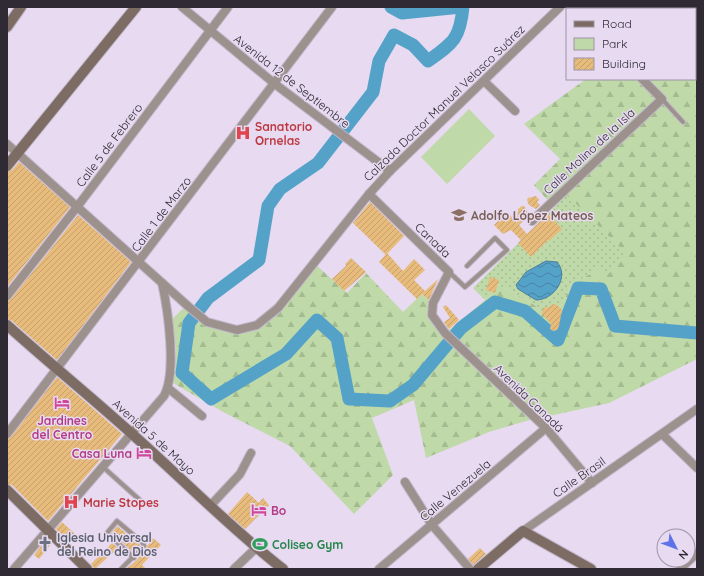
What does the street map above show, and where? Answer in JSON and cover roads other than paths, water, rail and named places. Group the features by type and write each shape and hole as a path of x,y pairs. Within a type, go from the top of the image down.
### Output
{"main road":[{"path":"7,27 21,7"},
{"path":"7,166 136,7"},
{"name":"Avenida 5 de Mayo","path":"7,325 131,433 256,548 283,569"},
{"path":"7,490 87,569"},
{"path":"523,531 591,569"},
{"name":"Calle Brasil","path":"478,569 523,531"}],"street":[{"name":"Avenida 12 de Septiembre","path":"182,7 209,31 275,84 390,171"},
{"name":"Calle 5 de Febrero","path":"7,296 77,207 228,7"},
{"name":"Calle 1 de Marzo","path":"7,434 275,84 332,7"},
{"name":"Calzada Doctor Manuel Velasco Suárez","path":"162,283 207,322 237,330 257,325 278,308 369,194 390,171 560,7"},
{"path":"643,80 662,99"},
{"path":"484,81 515,111"},
{"name":"Calle Molino de la Isla","path":"532,221 662,99"},
{"path":"7,144 162,283 168,310 170,345 168,388 164,396 14,569"},
{"name":"Canada","path":"369,194 449,272 433,303 432,315 445,333"},
{"name":"Avenida Canadá","path":"445,333 546,428 592,483"},
{"path":"168,388 202,416"},
{"name":"Calle Brasil","path":"523,531 697,409"},
{"name":"Calle Venezuela","path":"379,569 546,428"},
{"path":"662,434 697,468"},
{"path":"210,506 240,474 251,453"},
{"path":"405,482 432,525 470,569"},
{"path":"234,569 256,548"},
{"path":"680,569 697,552"}],"lane":[{"path":"662,99 683,122"},
{"path":"449,272 465,287 507,250 495,238 467,266"},
{"path":"103,467 142,502"},
{"path":"121,569 134,558 144,546 143,543 117,521 107,533 134,558"}],"water":[{"path":"546,261 557,262 561,268 561,281 554,292 549,296 536,300 518,289 516,285 526,272"}],"waterway":[{"path":"391,7 402,13 461,7"},
{"path":"463,7 460,26 454,39 428,61 413,45 394,35 379,61 373,92 318,163 280,189 268,206 259,260 208,298 189,323 182,373 211,399 286,354 317,320 337,338 349,399 390,401 413,385 461,328 495,302 525,311 558,340 578,288 601,289 615,326 697,333"}],"place":[{"name":"Sanatorio Ornelas","path":"243,133"},
{"name":"Adolfo López Mateos","path":"459,215"},
{"name":"Jardines del Centro","path":"62,403"},
{"name":"Casa Luna","path":"144,453"},
{"name":"Marie Stopes","path":"71,502"},
{"name":"Bo","path":"259,510"},
{"name":"Iglesia Universal del Reino de Dios","path":"45,544"},
{"name":"Coliseo Gym","path":"260,544"}]}
